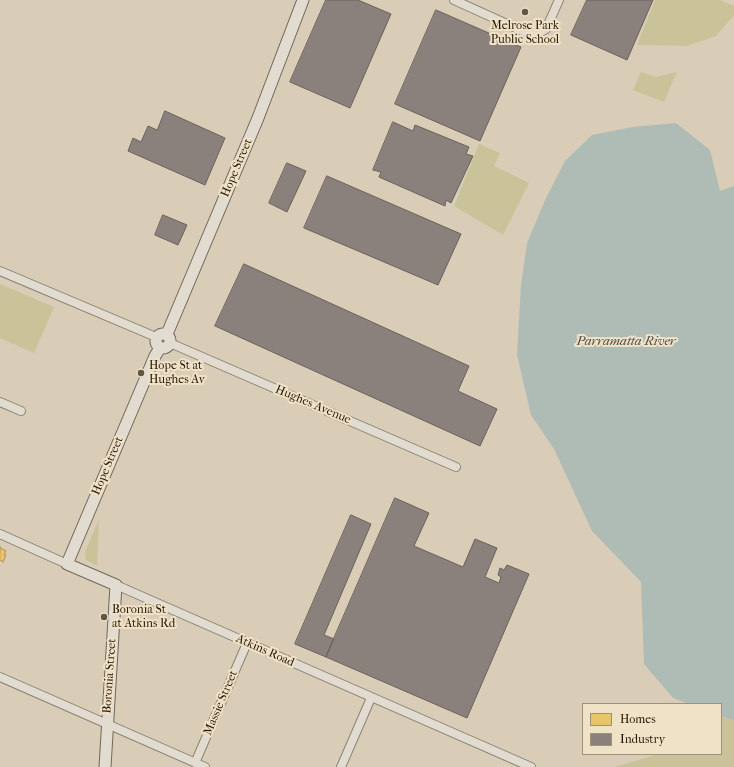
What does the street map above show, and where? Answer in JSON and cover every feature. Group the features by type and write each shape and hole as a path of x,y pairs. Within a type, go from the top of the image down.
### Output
{"street":[{"name":"Hope Street","path":"67,564 258,118 302,0"},
{"path":"454,0 529,34 542,32 546,29 559,0"},
{"name":"Hughes Avenue","path":"0,271 456,467"},
{"path":"0,402 20,411"},
{"name":"Atkins Road","path":"0,534 531,767"},
{"name":"Boronia Street","path":"105,767 116,585"},
{"name":"Massie Street","path":"195,763 247,643"},
{"path":"0,677 205,767"},
{"path":"341,767 371,698"}],"shaded area":[{"path":"655,0 720,0 734,6 734,15 716,36 687,46 637,45"},
{"path":"641,72 656,77 677,72 664,102 633,90"},
{"path":"479,144 500,153 494,166 529,183 503,235 454,206"},
{"path":"0,284 54,307 34,353 0,338"},
{"path":"99,519 97,566 86,560 85,552"},
{"path":"722,716 734,721 734,767 614,767 656,755 722,755"}],"water":[{"name":"Parramatta River","path":"676,123 710,150 720,191 734,186 734,721 722,716 722,703 686,703 673,698 644,664 641,582 592,531 554,449 531,415 517,355 521,285 527,243 546,198 565,161 592,135 633,127"}],"building: Homes":[{"path":"0,548 6,551 3,562 0,560"}],"building: Industry":[{"path":"326,0 358,0 391,14 350,108 290,82"},
{"path":"587,0 653,0 627,60 571,35"},
{"path":"436,10 521,47 480,141 395,104"},
{"path":"165,111 225,138 205,185 128,151 133,138 141,142 148,126 157,130"},
{"path":"393,122 413,131 415,125 469,147 466,154 473,156 451,203 446,200 445,206 379,177 381,172 373,170"},
{"path":"287,163 306,171 287,212 269,203"},
{"path":"327,176 461,234 438,285 304,228"},
{"path":"163,215 187,225 178,245 155,235"},
{"path":"244,264 469,366 458,391 497,409 480,446 215,326"},
{"path":"395,498 429,513 414,546 463,567 475,539 497,548 485,577 499,583 501,577 498,575 500,568 504,570 507,565 529,574 467,718 326,657"},
{"path":"351,515 371,524 324,635 334,639 326,657 295,644"}],"place":[{"name":"Melrose Park Public School","path":"525,12"},
{"name":"Hope St at Hughes Av","path":"141,373"},
{"name":"Boronia St at Atkins Rd","path":"104,617"}]}
